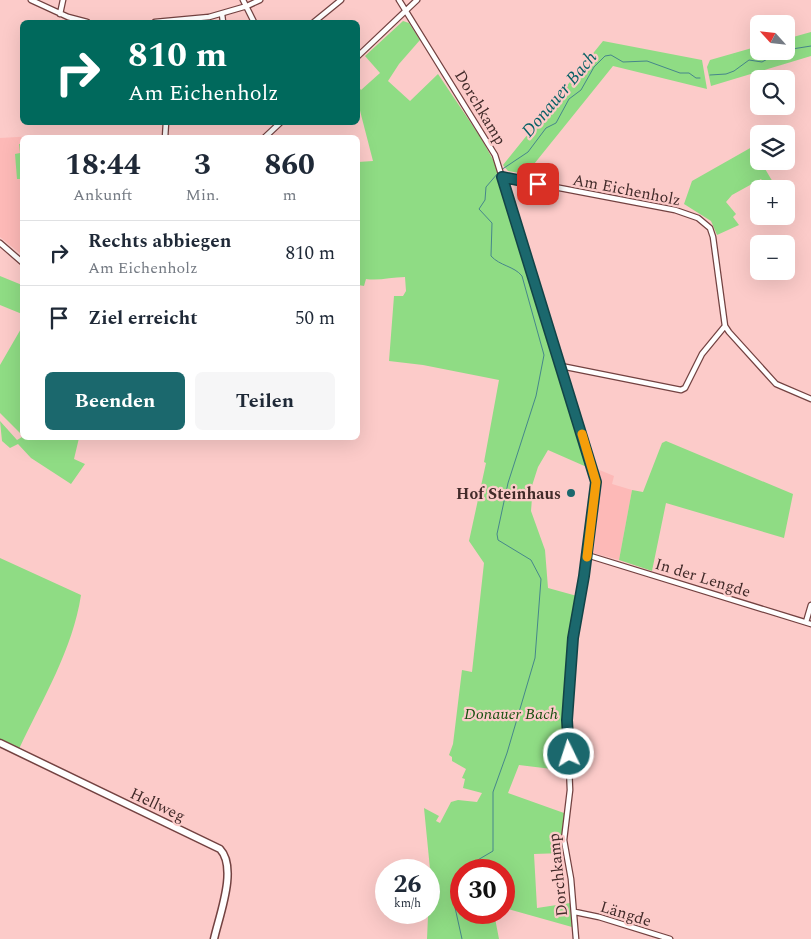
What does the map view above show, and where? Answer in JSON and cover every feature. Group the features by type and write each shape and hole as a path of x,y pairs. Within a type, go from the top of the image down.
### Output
{"street":[{"path":"31,0 60,14 80,20"},
{"path":"60,14 63,0"},
{"path":"244,0 253,20"},
{"path":"185,20 222,14 260,0"},
{"path":"316,20 341,0"},
{"name":"Dorchkamp","path":"399,0 488,141 501,173 596,482 587,555 573,638 567,720 570,790 564,840 571,879 576,939"},
{"path":"360,54 417,0"},
{"path":"222,14 223,20"},
{"path":"267,135 279,125"},
{"name":"Am Eichenholz","path":"501,173 663,208 698,218 710,228 713,237 725,326"},
{"path":"0,243 20,260"},
{"path":"561,366 681,390 685,388 702,354 725,326 776,384 811,399"},
{"name":"In der Lengde","path":"587,555 808,623"},
{"path":"808,623 811,605"},
{"name":"Hellweg","path":"0,743 220,849 226,858 228,874 214,939"},
{"name":"Längde","path":"574,912 599,917 670,939"}],"shaded area":[{"path":"20,137 20,253 0,237 0,138"},
{"path":"597,469 614,476 612,484 632,490 619,560 590,552 599,481"}],"green space":[{"path":"403,21 409,23 420,40 399,64 388,81 410,101 438,74 481,138 497,167 589,468 548,450 538,467 529,495 532,498 531,511 545,550 548,588 577,596 566,682 568,771 519,765 508,793 564,813 563,853 534,854 537,908 570,903 572,927 515,911 515,859 450,859 450,924 496,924 499,939 427,939 428,924 440,924 440,859 429,859 424,808 439,816 436,821 440,823 451,802 458,800 477,802 482,793 463,788 465,779 462,778 466,769 452,761 452,757 449,755 453,744 462,670 472,672 484,563 469,541 486,463 484,462 499,380 423,365 389,361 394,296 403,296 406,291 405,277 376,280 366,279 364,286 360,285 360,162 373,161 360,111 360,89 361,90 380,73 365,56"},
{"path":"811,32 811,56 764,70 750,70 750,74 711,86 707,67 710,60 750,49 750,60 795,60 795,36"},
{"path":"603,41 702,60 707,89 613,66 526,174 508,171 503,165"},
{"path":"750,148 750,170 766,170 772,180 750,180 750,185 732,195 726,202 736,214 733,217 739,225 717,235 711,221 684,204 692,181"},
{"path":"20,153 20,179 17,179 15,154"},
{"path":"0,276 20,284 20,313 0,305"},
{"path":"20,330 20,433 0,413 0,365"},
{"path":"0,421 17,440 20,438 20,440 79,440 74,459 85,464 71,484 31,458 18,444 10,448 2,441"},
{"path":"666,441 793,494 784,538 666,503 652,571 619,560 632,490 643,492 662,443"},
{"path":"0,558 81,595 77,615 64,655 19,749 0,740"}],"waterway":[{"name":"Donauer Bach","path":"795,49 811,46"},
{"name":"Donauer Bach","path":"501,170 528,152 546,128 556,123 569,99 581,90 594,67 605,56 611,55 623,62 647,61 700,78"},
{"name":"Donauer Bach","path":"710,75 726,74 734,71 749,60 762,62 766,60"},
{"name":"Donauer Bach","path":"479,859 493,851 493,792 507,753 535,658 541,579 531,560 498,540 497,534 508,483 536,396 544,355 522,276 491,256 492,223 479,209 485,200 486,187 498,173"},
{"name":"Donauer Bach","path":"459,924 462,939"}],"slow traffic":[{"path":"582,434 596,482 587,557"}],"place":[{"name":"Hof Steinhaus","path":"571,493"}],"route":[{"path":"538,184 502,177 596,482 584,576 573,638 567,720 569,754"}]}
